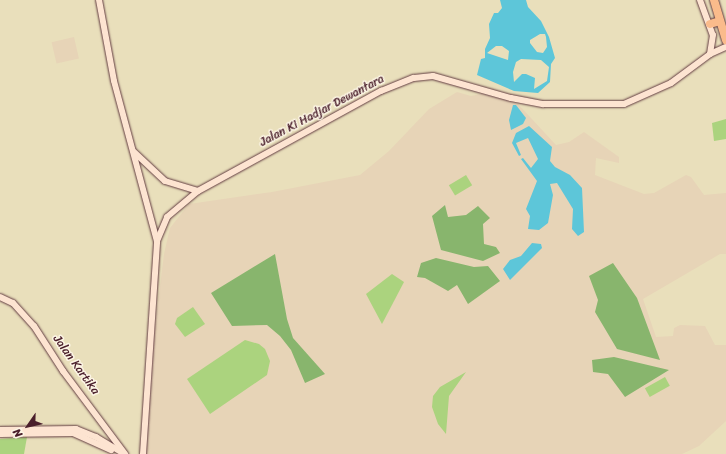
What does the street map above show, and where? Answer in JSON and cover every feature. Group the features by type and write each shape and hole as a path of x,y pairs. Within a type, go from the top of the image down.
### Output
{"highway":[{"path":"714,0 725,45"},
{"path":"710,24 720,21"}],"main road":[{"path":"99,0 114,81 134,151 156,241"},
{"path":"700,0 710,24 713,45 710,54"},
{"name":"Jalan Ki Hadjar Dewantara","path":"143,454 156,241 167,217 198,191 381,91 414,78 441,78 511,98 543,104 624,104 671,83 710,54 725,45"},
{"path":"134,151 165,181 198,191"},
{"name":"Jalan Kartika","path":"0,297 13,303 34,326 63,371 123,453"},
{"path":"0,430 76,429 96,437 123,453"},
{"path":"0,434 73,433 123,453"}],"shaded area":[{"path":"74,37 79,58 57,64 52,42"},
{"path":"457,92 471,96 485,93 518,104 556,145 569,142 584,132 619,157 619,163 596,158 595,175 644,194 654,193 686,175 691,177 704,195 726,193 726,254 720,254 643,299 656,337 673,336 674,328 680,325 705,326 715,345 726,345 726,421 699,446 682,454 145,454 151,360 164,254 170,228 189,204 272,192 360,175 389,151 429,109"}],"green space":[{"path":"726,119 726,139 714,141 712,123"},
{"path":"466,175 472,185 455,196 449,185"},
{"path":"445,205 448,217 466,215 478,206 490,218 483,224 484,244 496,247 500,253 483,261 441,250 432,216"},
{"path":"275,254 287,319 293,338 325,374 305,383 291,350 280,336 267,325 232,326 211,293"},
{"path":"436,258 474,267 488,266 500,281 468,304 457,285 448,291 425,278 417,277 421,263"},
{"path":"613,263 637,298 660,360 617,349 595,312 598,300 589,276"},
{"path":"392,274 404,282 382,324 366,294"},
{"path":"193,307 205,324 185,337 175,324 177,318"},
{"path":"245,340 259,344 265,349 270,361 267,375 210,414 187,379"},
{"path":"614,357 669,370 625,397 608,374 593,372 592,360"},
{"path":"466,372 449,396 446,434 438,424 432,407 433,396 440,387"},
{"path":"665,377 670,386 650,397 645,388"},
{"path":"27,437 24,454 0,454 0,439"}],"water":[{"path":"500,0 526,0 528,7 541,21 549,37 555,58 551,64 550,82 538,93 514,91 477,75 481,59 485,58 485,49 490,38 489,24 494,13 498,13 502,8","holes":["540,34 545,34 546,37 547,47 543,53 537,52 530,43 530,40","496,46 502,46 509,51 508,60 487,53","521,59 541,60 549,67 547,81 534,89 535,78 522,74 514,82 513,72 516,62"]},
{"path":"513,105 516,105 526,118 523,124 511,130 509,120"},
{"path":"529,126 552,147 550,161 555,167 570,175 582,188 584,232 578,236 572,229 573,209 557,183 550,184 553,195 548,223 539,230 528,229 530,216 526,209 537,181 521,159 523,158 531,168 538,159 528,138 516,143 521,155 519,156 512,143 516,133"},
{"path":"532,243 541,244 542,248 510,280 503,269 510,260 521,256"}]}
